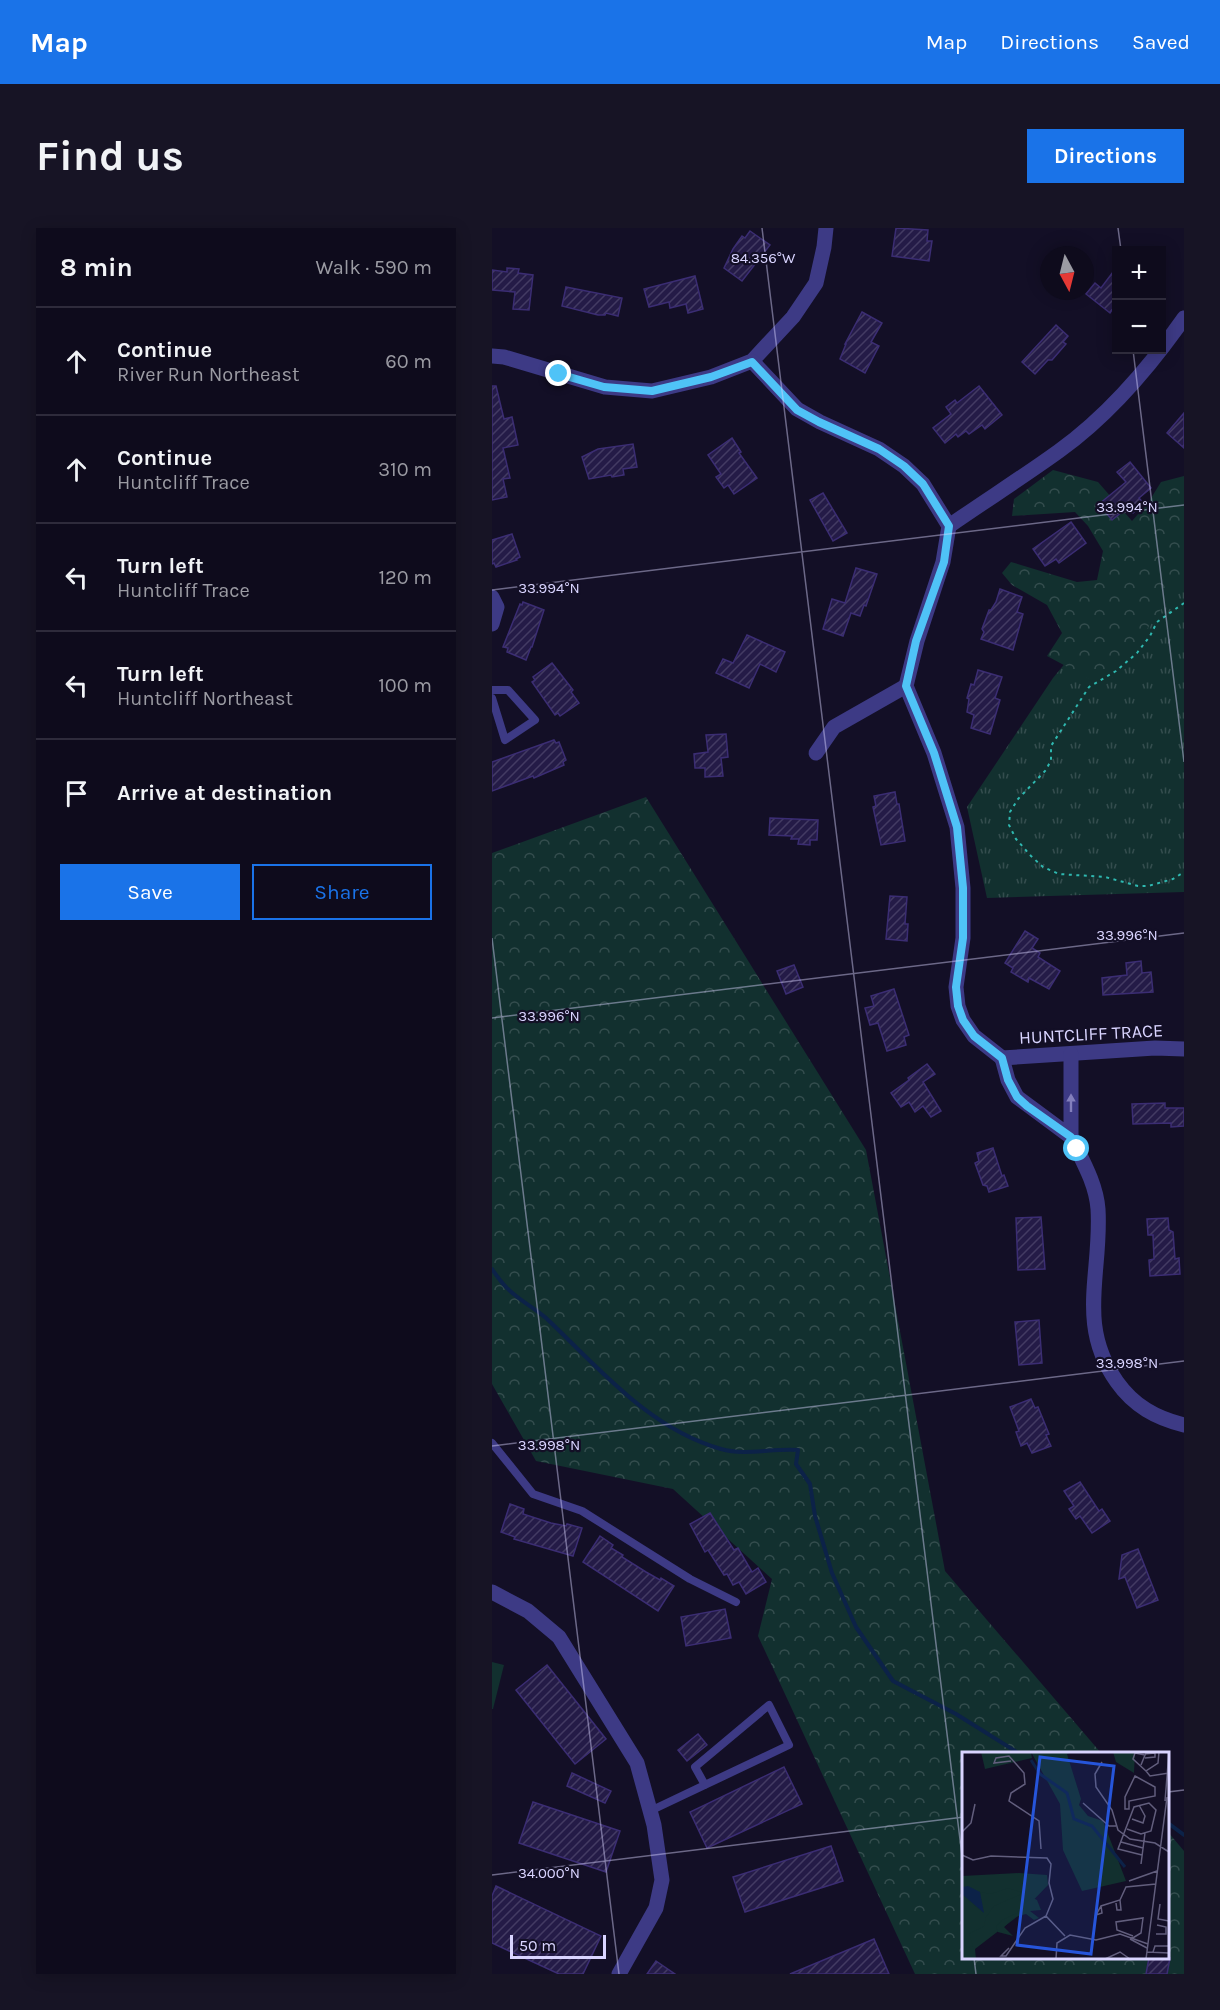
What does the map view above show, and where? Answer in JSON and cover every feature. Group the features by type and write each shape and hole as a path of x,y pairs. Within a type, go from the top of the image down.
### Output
{"street":[{"path":"492,356 504,357 604,387 652,391 711,377 752,362 793,317 816,283 826,228"},
{"path":"949,526 1059,451 1096,420 1136,380 1184,318"},
{"path":"752,362 797,410 879,449 904,466 923,484 949,526 944,562 916,641 906,686 834,727 816,753"},
{"path":"492,597 497,607 492,624"},
{"name":"HUNTCLIFF TRACE","path":"906,686 934,753 957,827 963,888 963,928 956,987 958,1006 963,1020 974,1036 1002,1058 1155,1048 1184,1049"},
{"path":"1071,1054 1071,1137 1088,1173 1097,1206 1098,1229 1093,1313 1096,1338 1105,1366 1124,1392 1142,1408 1163,1419 1184,1425"},
{"path":"1002,1058 1008,1080 1017,1097 1071,1137"},
{"path":"492,1592 528,1611 559,1637 637,1763 652,1818 662,1880 656,1908 619,1974"}],"lane":[{"path":"492,690 508,690 535,720 505,740 492,698"},
{"path":"492,1443 533,1494 582,1511 690,1579 736,1602"},
{"path":"652,1818 705,1785 789,1745 769,1705 695,1767 705,1785"}],"path":[{"path":"1184,603 1157,622 1150,636 1137,652 1116,671 1089,687 1051,746 1051,760 1046,770 1018,799 1010,812 1009,825 1016,839 1031,856 1043,867 1059,874 1105,877 1138,886 1148,886 1173,879 1184,872"}],"green space":[{"path":"1053,470 1098,482 1132,521 1148,503 1161,482 1184,476 1184,585 1176,588 1112,678 1090,679 1047,656 1062,633 1047,605 1012,585 1002,573 1011,562 1077,582 1097,580 1103,551 1088,526 1075,512 1012,516 1014,499"},
{"path":"1184,518 1184,892 987,898 967,807 1053,678"},
{"path":"646,797 866,1150 945,1571 1100,1752 962,1752 962,1959 1169,1959 1169,1833 1184,1851 1184,1974 915,1974 758,1636 772,1579 673,1489 536,1461 492,1384 492,853"},
{"path":"492,1662 504,1665 493,1709 492,1709"}],"building":[{"path":"896,228 928,230 927,241 932,241 929,261 892,256"},
{"path":"750,231 770,245 742,281 724,268 742,236 745,238"},
{"path":"507,268 519,269 518,273 533,275 529,310 513,309 515,292 492,290 492,270 507,272"},
{"path":"1112,273 1112,310 1110,313 1094,300 1094,284 1101,288"},
{"path":"695,276 703,309 688,313 686,304 670,308 669,302 649,307 644,289"},
{"path":"566,287 622,298 618,316 606,313 598,315 562,306"},
{"path":"862,312 882,323 871,342 879,346 865,373 840,359 845,344"},
{"path":"1056,325 1068,336 1063,342 1066,344 1035,374 1022,362"},
{"path":"492,386 496,386 504,419 512,417 518,445 503,448 510,478 503,479 507,497 492,500"},
{"path":"979,386 1002,415 985,429 982,425 969,434 966,431 958,437 956,434 945,443 933,428 951,414 946,407 955,400 957,403"},
{"path":"1184,413 1184,448 1167,433"},
{"path":"732,438 741,452 739,453 757,478 734,494 728,485 724,488 716,477 721,474 708,455"},
{"path":"633,444 637,467 623,469 624,475 589,479 582,457 598,449"},
{"path":"1130,462 1151,488 1139,498 1144,504 1133,513 1128,507 1112,520 1099,504 1126,482 1117,472"},
{"path":"823,493 847,533 833,541 810,500"},
{"path":"1071,522 1086,543 1059,563 1056,559 1045,566 1033,549"},
{"path":"512,534 520,557 496,567 494,563 492,564 492,540"},
{"path":"856,568 877,574 866,606 864,605 860,616 851,613 843,636 823,629 832,599 845,603"},
{"path":"1000,589 1022,597 1017,612 1023,614 1013,650 981,639 989,610 996,602"},
{"path":"523,602 544,610 526,660 507,652 508,648 503,647 520,604 522,605"},
{"path":"747,635 785,652 776,672 760,664 749,688 716,673 723,659 733,663"},
{"path":"552,663 573,690 571,692 579,703 560,716 558,713 555,715 532,682 535,680 533,677"},
{"path":"978,670 1002,677 995,698 1000,700 990,734 971,728 974,715 967,712 969,699 967,698"},
{"path":"726,734 728,757 721,758 723,776 705,777 705,768 695,768 694,754 708,752 706,735"},
{"path":"554,740 556,743 559,742 566,760 563,762 564,765 534,778 533,776 492,791 492,762"},
{"path":"895,792 905,841 881,845 873,807 876,806 874,796"},
{"path":"770,818 818,820 817,840 810,840 810,845 798,844 799,839 791,839 792,836 769,835"},
{"path":"890,896 907,897 905,924 908,924 907,941 886,939"},
{"path":"1025,931 1038,939 1032,948 1040,953 1038,957 1060,971 1049,989 1029,978 1028,982 1011,972 1013,968 1005,963"},
{"path":"1141,961 1142,973 1151,972 1153,992 1103,995 1102,978 1127,975 1126,963"},
{"path":"794,965 803,987 786,994 777,971"},
{"path":"894,989 909,1035 904,1037 906,1045 887,1051 878,1023 870,1025 865,1008 874,1006 871,996"},
{"path":"927,1064 935,1074 923,1082 941,1111 931,1117 923,1106 915,1112 909,1102 901,1107 891,1093"},
{"path":"1165,1103 1165,1108 1184,1108 1184,1126 1171,1127 1171,1123 1133,1124 1132,1104"},
{"path":"993,1148 1002,1176 1004,1175 1008,1186 989,1192 987,1186 983,1185 975,1163 979,1161 977,1153"},
{"path":"1041,1217 1045,1269 1018,1270 1016,1218"},
{"path":"1168,1218 1169,1230 1173,1232 1175,1259 1179,1258 1180,1274 1150,1276 1149,1260 1154,1259 1153,1235 1148,1235 1147,1219"},
{"path":"1039,1320 1042,1363 1019,1365 1015,1322"},
{"path":"1031,1399 1035,1408 1038,1407 1049,1434 1046,1435 1051,1446 1032,1453 1027,1443 1021,1446 1016,1432 1019,1431 1010,1407"},
{"path":"1080,1482 1099,1511 1102,1509 1110,1521 1092,1533 1080,1516 1076,1519 1069,1509 1074,1506 1064,1491"},
{"path":"510,1504 524,1509 523,1514 551,1523 582,1528 573,1556 514,1539 515,1537 501,1532"},
{"path":"710,1513 734,1550 738,1548 752,1572 758,1568 766,1582 746,1594 739,1582 733,1585 727,1574 724,1575 708,1550 705,1552 690,1524"},
{"path":"600,1536 613,1545 611,1548 623,1555 622,1557 674,1586 658,1611 583,1562"},
{"path":"1138,1549 1158,1600 1137,1608 1125,1577 1119,1579 1122,1555"},
{"path":"725,1609 731,1638 686,1646 681,1617"},
{"path":"547,1665 606,1739 575,1764 516,1690"},
{"path":"698,1734 707,1745 687,1761 678,1750"},
{"path":"784,1767 802,1804 707,1848 690,1812"},
{"path":"572,1773 611,1791 605,1803 567,1786"},
{"path":"533,1802 620,1831 606,1872 519,1843"},
{"path":"831,1846 843,1881 745,1912 733,1877"},
{"path":"496,1886 601,1936 583,1974 559,1974 492,1943 492,1896"},
{"path":"874,1939 889,1974 790,1974"},
{"path":"1170,1958 1167,1974 1146,1974 1149,1959"},
{"path":"656,1961 675,1974 647,1974"}],"waterway":[{"path":"492,1269 510,1291 546,1318 605,1376 648,1412 671,1427 695,1440 730,1451 798,1450 796,1464 810,1484 815,1516 832,1573 856,1627 893,1681 956,1714 1017,1752"},
{"path":"1169,1824 1184,1835"}],"route":[{"path":"559,374 604,387 652,391 711,377 752,362 797,410 879,449 904,466 923,484 937,504 949,526 944,562 916,641 906,686 943,777 957,827 963,888 963,938 956,987 958,1006 963,1020 974,1036 1002,1058 1008,1080 1017,1097 1071,1137 1077,1149"}]}
